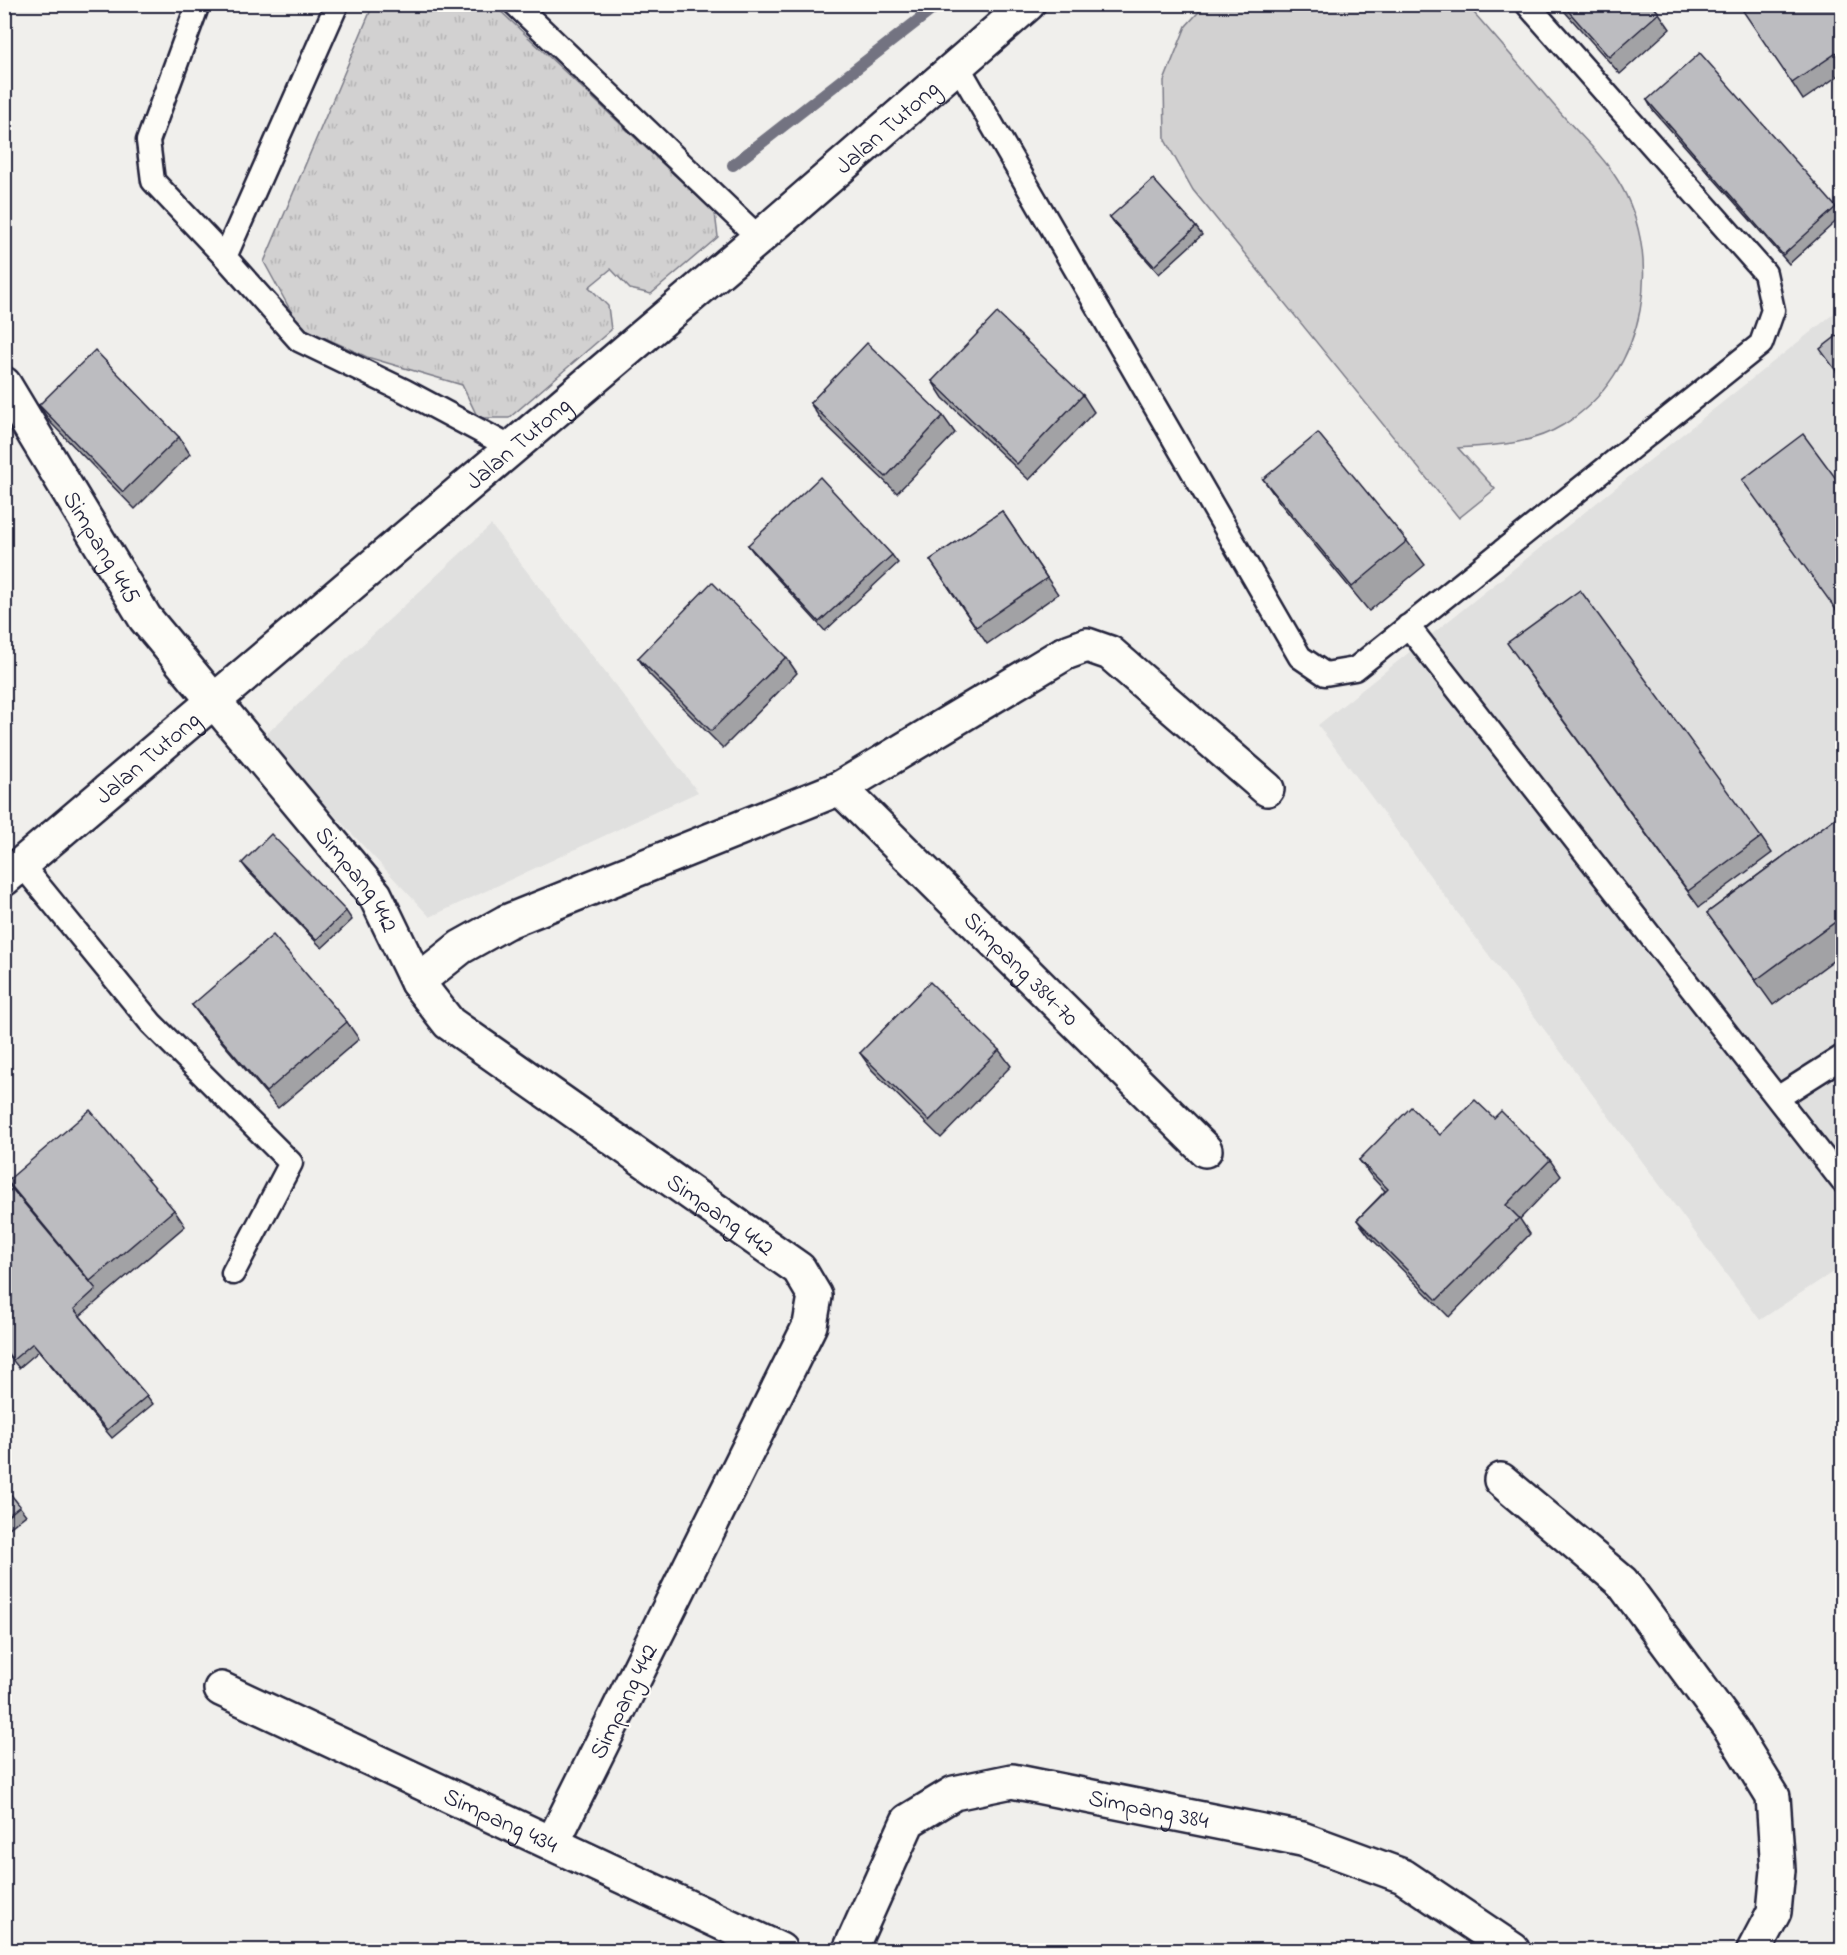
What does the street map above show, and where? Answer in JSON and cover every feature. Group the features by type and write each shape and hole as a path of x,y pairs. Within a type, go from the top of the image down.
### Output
{"street":[{"name":"Jalan Tutong","path":"13,872 759,238 1028,4"},
{"name":"Simpang 445","path":"4,384 145,618 213,702"},
{"path":"417,982 461,947 506,922 840,788 1065,652 1087,645 1110,653 1267,789"},
{"name":"Simpang 442","path":"213,702 375,895 417,982 449,1023 799,1269 815,1296 810,1325 553,1842"},
{"name":"Simpang 384-70","path":"840,788 1205,1150"},
{"path":"1502,1480 1622,1582 1731,1729 1773,1797 1778,1870 1774,1912 1754,1950"},
{"name":"Simpang 434","path":"221,1689 553,1842 780,1950"},
{"name":"Simpang 384","path":"850,1950 908,1821 954,1793 1012,1781 1302,1839 1403,1876 1513,1950"}],"lane":[{"path":"198,4 148,141 153,181 299,340 405,391 512,448"},
{"path":"225,257 336,4"},
{"path":"515,4 759,238"},
{"path":"958,66 1300,657 1325,674 1355,669 1761,344 1773,310 1765,273 1527,4"},
{"path":"1408,626 1779,1097 1842,1181"},
{"path":"13,872 151,1023 291,1162 232,1272"},
{"path":"1779,1097 1842,1057"}],"shaded area":[{"path":"1842,307 1842,1266 1760,1320 1318,725"},
{"path":"491,525 698,792 430,917 262,738"}],"green space":[{"path":"373,5 494,5 715,213 718,237 651,294 630,289 611,269 589,287 608,306 611,330 509,418 478,418 462,385 367,357 299,326 264,262"},
{"path":"1205,5 1467,5 1602,158 1630,204 1640,239 1643,274 1640,310 1630,344 1614,376 1592,403 1551,432 1512,443 1458,448 1495,489 1459,518 1193,190 1165,140 1164,81 1186,26"}],"building":[{"path":"1562,4 1651,4 1659,13 1609,57"},
{"path":"1753,4 1842,4 1842,49 1792,83 1743,11"},
{"path":"1700,53 1836,207 1783,255 1647,100"},
{"path":"1153,179 1196,227 1154,266 1110,217"},
{"path":"997,313 1083,395 1017,464 932,381"},
{"path":"1842,332 1842,379 1820,349"},
{"path":"867,343 943,416 886,477 810,403"},
{"path":"95,350 179,437 123,492 39,405"},
{"path":"1318,433 1407,541 1352,587 1263,479"},
{"path":"1803,434 1840,484 1842,483 1842,618 1742,480"},
{"path":"820,477 892,555 819,622 748,545"},
{"path":"1002,511 1047,578 976,627 930,560"},
{"path":"712,582 786,657 711,731 638,658"},
{"path":"1580,590 1761,837 1688,891 1507,643"},
{"path":"1842,813 1842,917 1756,980 1707,913"},
{"path":"271,834 346,911 316,940 242,863"},
{"path":"273,935 347,1022 266,1092 192,1005"},
{"path":"930,982 999,1050 929,1121 860,1053"},
{"path":"1475,1100 1494,1118 1501,1111 1550,1160 1506,1205 1519,1218 1437,1300 1357,1220 1388,1189 1359,1160 1411,1107 1440,1135"},
{"path":"90,1110 174,1210 90,1281 7,1181"},
{"path":"12,1189 96,1289 74,1309 147,1396 107,1430 33,1343 13,1360 4,1349 4,1196"},
{"path":"4,1486 20,1506 4,1519"}],"waterway":[{"path":"733,165 939,4"}]}
